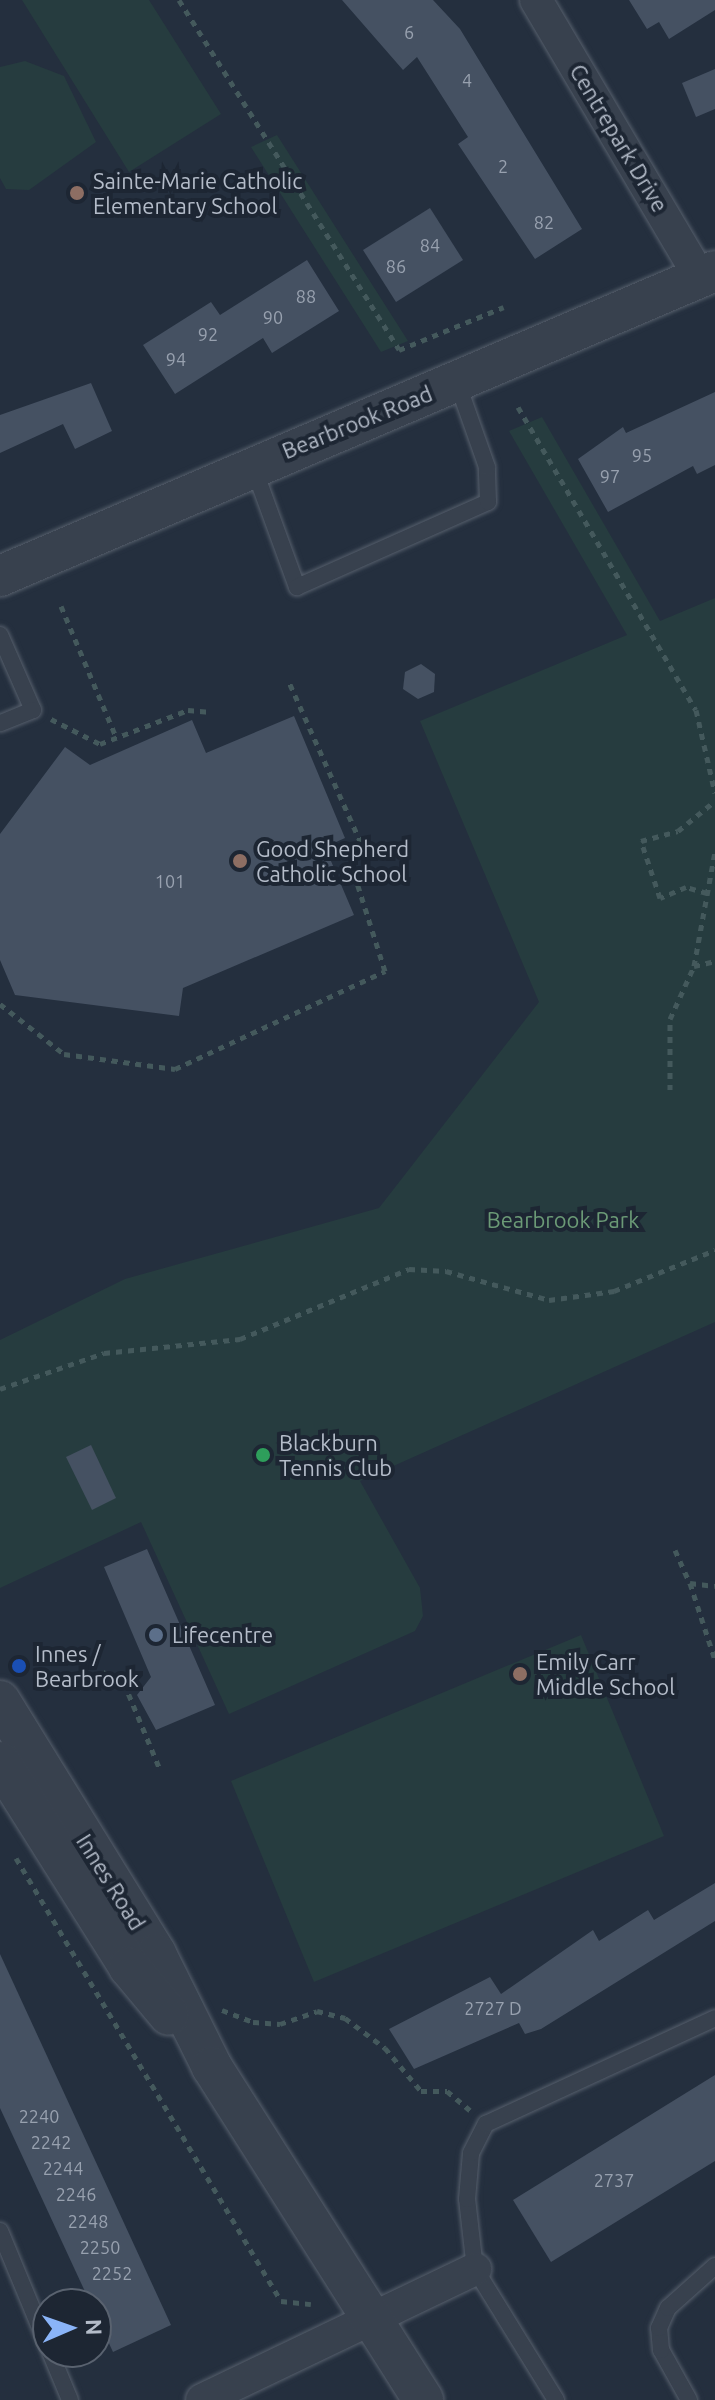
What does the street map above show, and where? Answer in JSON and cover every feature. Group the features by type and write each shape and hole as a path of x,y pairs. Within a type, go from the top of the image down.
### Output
{"street":[{"name":"Centrepark Drive","path":"536,0 708,274"},
{"name":"Bearbrook Road","path":"0,576 252,464 457,382 708,274"},
{"name":"Innes Road","path":"0,1701 156,1954 212,2067 423,2400"},
{"name":"Innes Road","path":"0,1762 129,1967 212,2067"},
{"path":"202,2400 475,2269"}],"lane":[{"path":"252,464 297,587 488,502 487,467 457,382"},
{"path":"0,635 33,710 0,723"},
{"path":"556,2400 475,2269 467,2199 471,2153 486,2124 715,2018"},
{"path":"0,2231 32,2309"},
{"path":"689,2400 661,2350 659,2328 668,2308 715,2266"},
{"path":"57,2368 70,2400"}],"path":[{"path":"179,0 399,350 504,307"},
{"path":"518,407 696,710 715,793"},
{"path":"61,606 116,737"},
{"path":"0,1004 64,1054 175,1069 385,971 351,864 361,843 289,682"},
{"path":"33,710 100,744 188,710 211,712"},
{"path":"707,893 686,887 660,898 641,841 678,831 715,801"},
{"path":"670,1090 670,1019 694,966 715,852"},
{"path":"694,966 715,961"},
{"path":"0,1389 104,1353 252,1335 409,1269 446,1271 549,1300 614,1291 715,1250"},
{"path":"675,1550 690,1583 715,1660"},
{"path":"690,1583 715,1586"},
{"path":"103,1672 124,1683 159,1767"},
{"path":"11,1848 281,2301 311,2304"},
{"path":"221,2009 253,2022 280,2024 317,2011 345,2018 385,2048 421,2091 447,2091 486,2124"}],"green space":[{"path":"22,0 149,0 221,114 129,172"},
{"path":"25,61 64,76 96,142 29,190 6,189 0,178 0,67"},
{"path":"277,135 408,341 381,352 251,147"},
{"name":"Bearbrook Park","path":"542,417 660,621 715,598 715,1322 360,1481 420,1588 423,1616 415,1631 229,1714 141,1522 0,1588 0,1340 125,1279 379,1208 539,1002 420,721 627,635 509,431"},
{"path":"581,1635 664,1836 314,1982 231,1781"}],"building":[{"path":"342,0 433,0 460,29 582,229 535,259 458,144 468,137 417,57 403,70"},
{"path":"629,0 715,0 715,10 669,39 659,22 647,29"},
{"path":"715,69 715,109 696,117 682,83"},
{"path":"430,208 463,260 396,302 363,250"},
{"path":"307,260 339,311 272,353 263,338 175,394 143,345 211,302 220,315"},
{"path":"91,383 112,431 75,449 63,424 0,453 0,415"},
{"path":"715,392 715,465 697,474 693,466 608,512 578,459 623,427 626,433"},
{"path":"421,664 435,674 434,692 418,699 403,689 405,672"},
{"path":"294,716 345,838 325,847 354,915 183,988 179,1016 15,995 0,960 0,834 65,747 90,765 192,720 206,753"},
{"path":"91,1445 116,1498 92,1510 66,1457"},
{"path":"147,1549 215,1705 156,1730 137,1695 151,1677 104,1567"},
{"path":"715,1883 715,1921 541,2029 525,2034 519,2023 414,2069 389,2029 490,1977 501,1994 593,1930 599,1941 648,1910 654,1920"},
{"path":"0,1954 171,2325 113,2352 112,2288 83,2288 0,2108"},
{"path":"715,2075 715,2161 551,2262 513,2200"}],"place":[{"name":"Sainte-Marie Catholic Elementary School","path":"77,193"},
{"name":"Good Shepherd Catholic School","path":"240,861"},
{"name":"Blackburn Tennis Club","path":"263,1455"},
{"name":"Lifecentre","path":"156,1635"},
{"name":"Innes / Bearbrook","path":"19,1666"},
{"name":"Emily Carr Middle School","path":"520,1674"}]}
